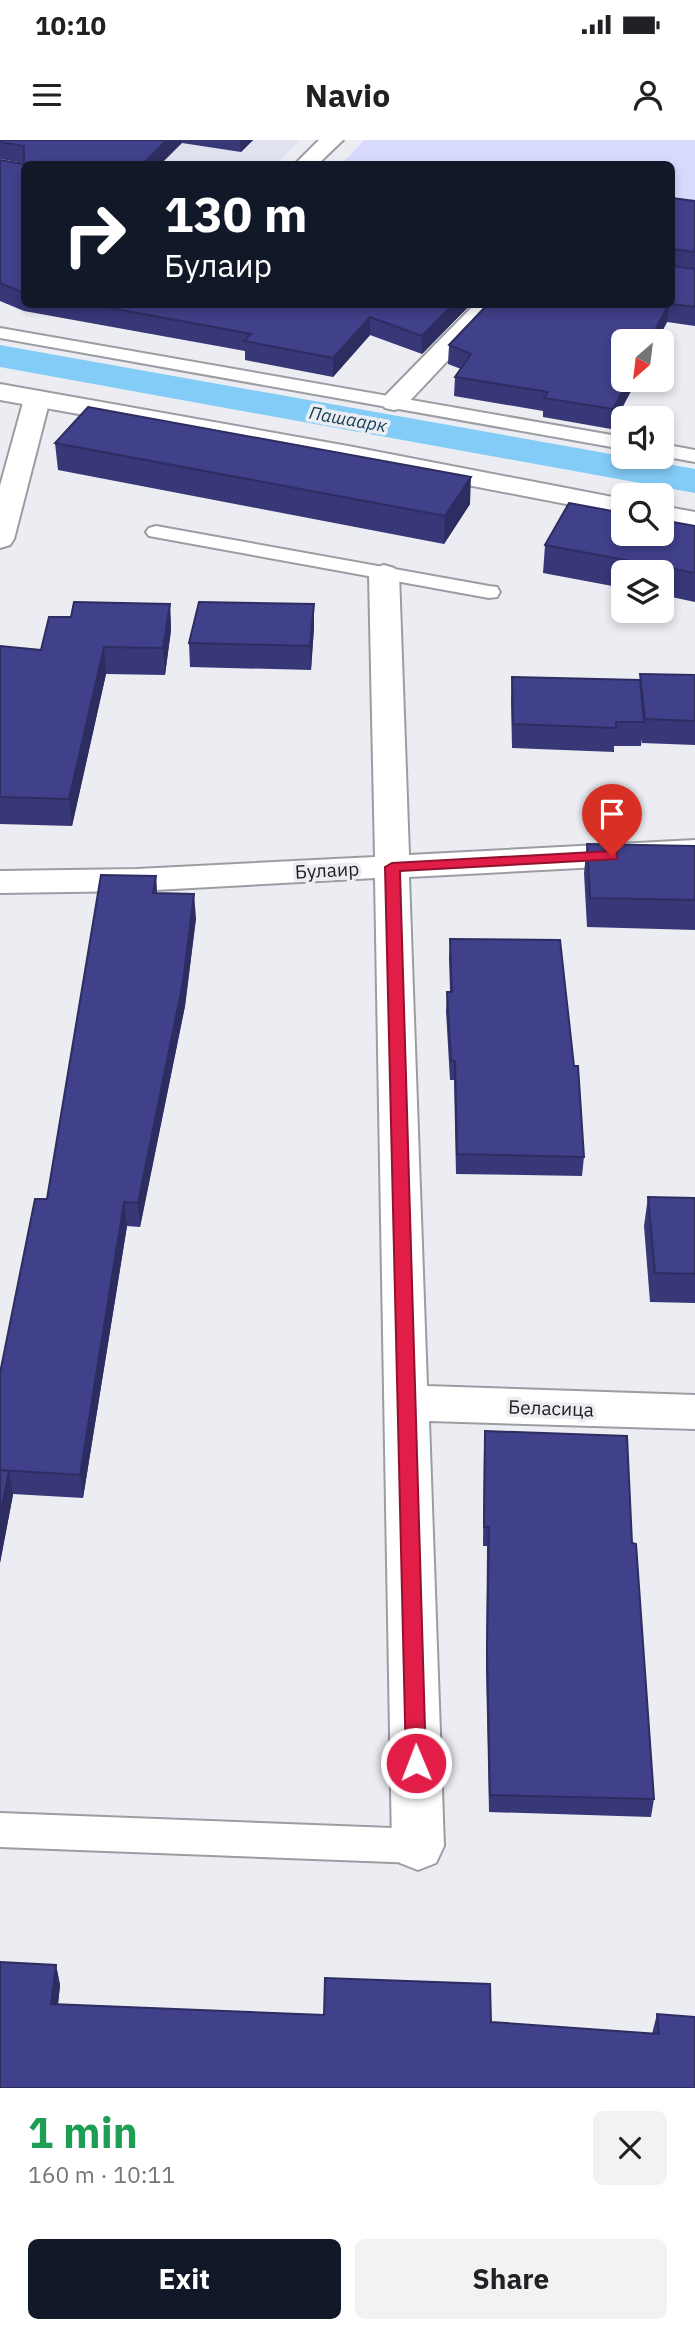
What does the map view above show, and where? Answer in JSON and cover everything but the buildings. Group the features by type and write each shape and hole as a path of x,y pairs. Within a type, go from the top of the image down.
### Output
{"street":[{"path":"309,161 332,140"},
{"path":"394,402 485,308"},
{"path":"0,392 361,456 611,505"},
{"path":"0,539 37,399"},
{"path":"674,517 695,521"},
{"path":"384,574 418,1846"},
{"name":"Булаир","path":"0,882 138,880 695,851"},
{"name":"Беласица","path":"407,1403 695,1412"}],"lane":[{"path":"0,332 611,441"},
{"path":"674,452 695,456"},
{"path":"156,532 489,592"},
{"path":"0,1830 418,1846"}],"shaded area":[{"path":"0,140 300,140 279,161 50,161"},
{"path":"364,140 695,140 695,264 675,261 675,161 345,161"}],"waterway":[{"name":"Пашаарк","path":"0,356 695,481"}],"route":[{"path":"416,1763 392,867 612,856"}]}
